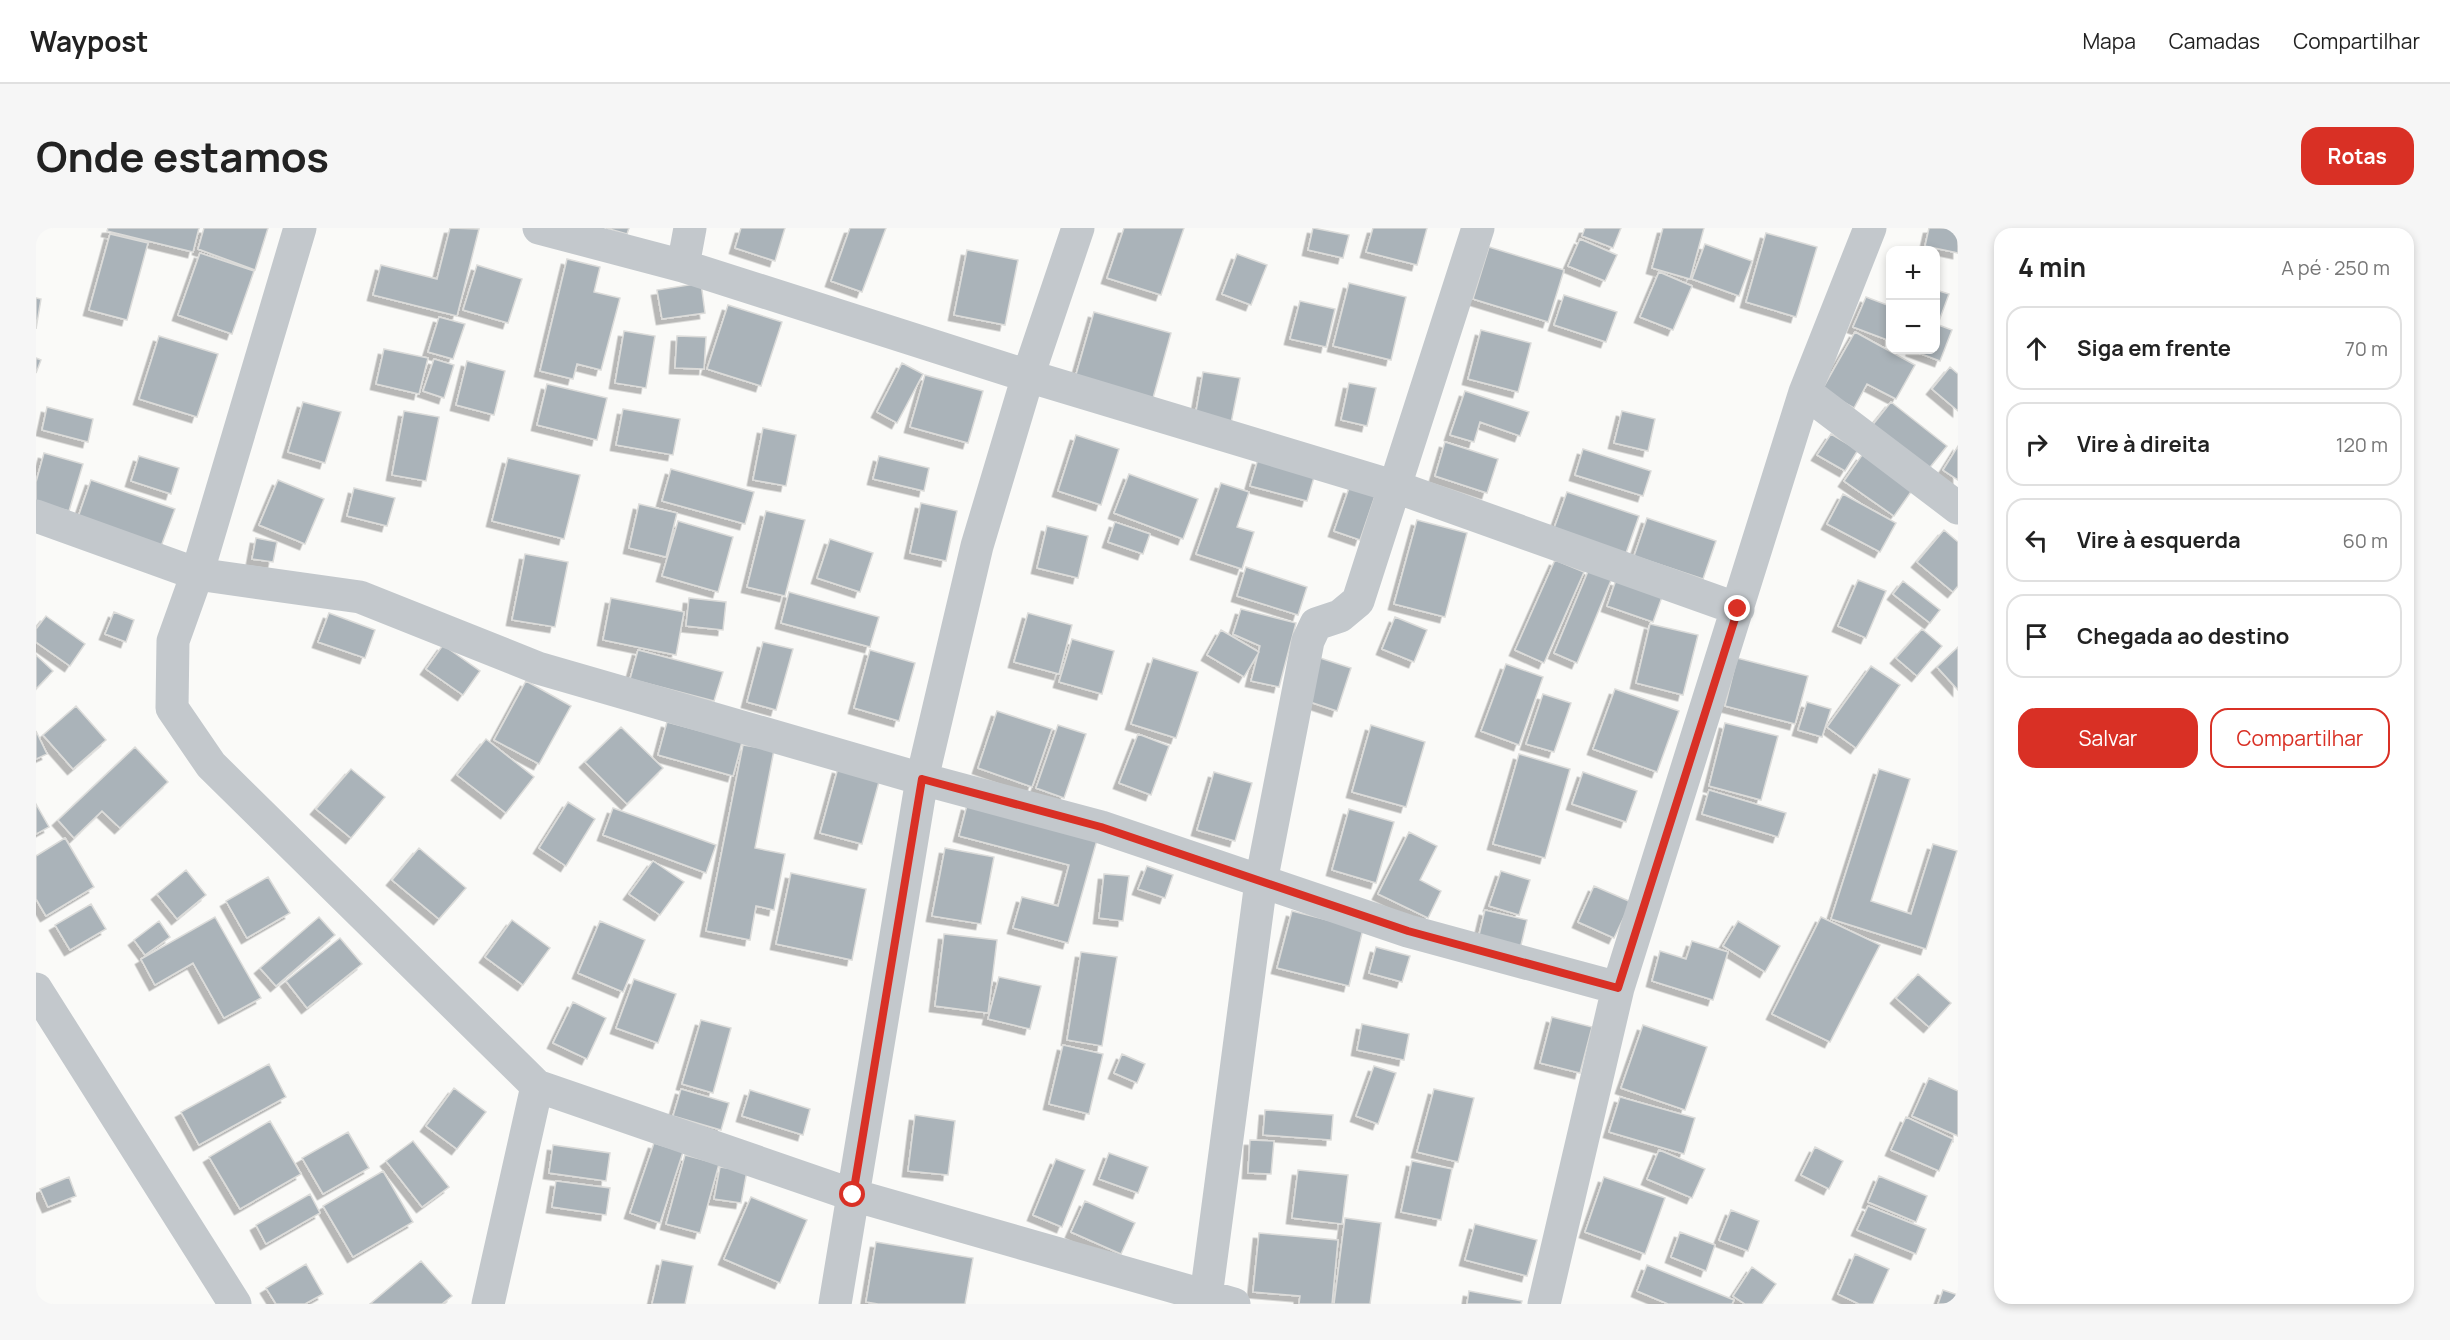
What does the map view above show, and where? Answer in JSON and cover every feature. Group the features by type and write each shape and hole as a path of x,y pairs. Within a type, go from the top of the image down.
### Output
{"street":[{"path":"300,228 197,574 173,641 172,708 211,765 537,1086 853,1195 1215,1301 1261,882 1308,641 1316,624 1340,616 1358,600 1478,228"},
{"path":"539,228 683,266 1028,376 1396,487 1738,609"},
{"path":"683,266 690,228"},
{"path":"835,1304 922,779 977,546 1028,376 1078,228"},
{"path":"1544,1304 1618,988 1805,392 1870,228"},
{"path":"1805,392 1958,508"},
{"path":"36,516 197,574 360,597 538,668 922,779 1101,827 1408,931 1618,988"},
{"path":"36,989 235,1304"},
{"path":"488,1304 537,1086"}],"building":[{"path":"108,228 199,228 193,252 107,231"},
{"path":"204,228 268,228 255,270 198,249"},
{"path":"450,228 479,229 457,316 373,295 381,265 437,279"},
{"path":"606,228 629,228 627,234"},
{"path":"741,228 785,228 775,261 735,248"},
{"path":"850,228 886,228 862,292 831,281"},
{"path":"1124,228 1184,228 1161,295 1107,278"},
{"path":"1313,228 1349,235 1343,258 1308,250"},
{"path":"1373,228 1427,228 1417,265 1366,252"},
{"path":"1585,228 1621,228 1613,248 1582,236"},
{"path":"1663,228 1704,228 1690,279 1652,268"},
{"path":"1929,228 1958,228 1958,253 1940,249 1940,246 1925,246"},
{"path":"1766,233 1817,247 1796,317 1746,302"},
{"path":"110,234 148,243 127,320 89,310"},
{"path":"1580,239 1617,255 1605,281 1568,266"},
{"path":"1705,244 1752,261 1739,296 1692,279"},
{"path":"1489,247 1564,270 1548,322 1473,299"},
{"path":"967,250 1018,260 1005,325 954,315"},
{"path":"200,253 254,271 232,334 178,315"},
{"path":"1237,254 1267,265 1251,305 1222,294"},
{"path":"567,259 600,267 594,292 620,298 601,370 577,364 573,379 540,371"},
{"path":"477,265 522,279 508,323 463,310"},
{"path":"1659,272 1692,286 1673,330 1640,317"},
{"path":"701,283 705,313 662,319 657,290"},
{"path":"1349,283 1406,297 1391,360 1333,346"},
{"path":"1940,291 1949,294 1940,318"},
{"path":"1564,295 1617,312 1606,342 1554,325"},
{"path":"1866,297 1886,304 1886,339 1853,327"},
{"path":"36,298 41,299 36,329"},
{"path":"1300,301 1335,309 1326,347 1290,339"},
{"path":"728,305 782,322 761,386 707,369"},
{"path":"1094,312 1171,333 1153,398 1075,378"},
{"path":"439,317 465,324 453,359 428,352"},
{"path":"1940,326 1952,330 1940,361 1922,354 1940,354"},
{"path":"1481,330 1531,343 1518,392 1468,379"},
{"path":"624,331 655,336 646,388 615,383"},
{"path":"1855,332 1886,349 1886,354 1895,354 1915,365 1896,399 1867,384 1854,408 1822,390"},
{"path":"159,336 218,354 197,417 139,399"},
{"path":"677,336 706,337 704,369 675,368"},
{"path":"384,349 428,358 419,394 376,384"},
{"path":"36,358 41,360 36,373"},
{"path":"434,359 454,365 444,398 423,391"},
{"path":"467,361 505,371 494,415 456,405"},
{"path":"902,363 923,374 897,423 877,412"},
{"path":"1950,367 1958,374 1958,411 1932,389"},
{"path":"1203,372 1240,378 1231,423 1195,417"},
{"path":"925,375 983,391 968,443 910,427"},
{"path":"1349,383 1376,388 1367,426 1341,420"},
{"path":"547,384 607,398 597,440 537,425"},
{"path":"1465,391 1529,412 1520,436 1480,422 1474,442 1450,435"},
{"path":"303,402 341,412 325,463 288,452"},
{"path":"1891,402 1947,446 1927,471 1871,427"},
{"path":"47,407 93,419 88,442 42,430"},
{"path":"623,409 680,419 673,455 616,445"},
{"path":"404,411 439,417 426,481 392,475"},
{"path":"1622,411 1655,419 1648,451 1614,443"},
{"path":"763,428 796,435 786,486 753,480"},
{"path":"1831,434 1858,450 1845,471 1817,455"},
{"path":"1076,435 1119,449 1101,505 1058,491"},
{"path":"1445,442 1498,459 1487,493 1435,476"},
{"path":"1958,446 1958,480 1943,470"},
{"path":"1583,449 1651,471 1643,496 1575,475"},
{"path":"44,453 83,464 69,511 36,502 36,482"},
{"path":"1862,455 1913,489 1894,516 1844,481"},
{"path":"139,456 179,468 171,494 131,481"},
{"path":"879,456 929,468 924,491 873,479"},
{"path":"508,458 580,475 564,539 492,521"},
{"path":"1258,459 1315,474 1307,501 1250,486"},
{"path":"671,469 754,492 745,524 662,501"},
{"path":"1129,474 1198,499 1183,539 1114,513"},
{"path":"91,480 175,509 160,549 77,520"},
{"path":"278,480 324,499 305,544 259,525"},
{"path":"1221,483 1249,492 1237,527 1254,532 1242,569 1196,554"},
{"path":"354,488 395,498 387,526 347,516"},
{"path":"1349,488 1375,496 1360,540 1334,531"},
{"path":"1567,492 1639,516 1625,556 1553,531"},
{"path":"1843,494 1896,523 1880,552 1827,524"},
{"path":"921,503 957,511 946,561 910,553"},
{"path":"639,504 677,513 666,557 629,548"},
{"path":"766,511 805,520 785,596 747,587"},
{"path":"1647,518 1716,541 1703,579 1634,556"},
{"path":"1417,520 1467,533 1445,617 1394,604"},
{"path":"678,521 733,537 718,592 662,576"},
{"path":"1115,522 1150,534 1143,554 1108,542"},
{"path":"1047,526 1088,536 1078,578 1037,568"},
{"path":"1944,530 1958,542 1958,586 1953,592 1917,562"},
{"path":"256,538 277,542 273,562 252,559"},
{"path":"830,539 873,553 860,592 817,578"},
{"path":"525,554 568,562 555,627 512,620"},
{"path":"1555,560 1584,572 1544,663 1515,650"},
{"path":"1246,567 1307,587 1298,615 1237,596"},
{"path":"1589,569 1612,578 1577,663 1554,653"},
{"path":"1616,580 1662,597 1653,622 1607,606"},
{"path":"1858,580 1886,591 1866,638 1838,626"},
{"path":"1903,581 1940,610 1930,623 1893,594"},
{"path":"789,592 879,617 870,647 781,623"},
{"path":"611,598 684,612 676,655 603,640"},
{"path":"689,598 726,602 723,630 686,626"},
{"path":"1241,609 1296,623 1279,687 1251,681 1260,646 1233,634"},
{"path":"114,612 134,620 126,642 105,634"},
{"path":"329,613 375,630 365,658 318,642"},
{"path":"1028,613 1072,625 1059,674 1014,662"},
{"path":"46,616 85,644 70,666 36,642 36,629"},
{"path":"1395,617 1427,630 1414,662 1382,649"},
{"path":"1650,624 1698,635 1683,695 1636,683"},
{"path":"1922,629 1942,646 1917,676 1896,658"},
{"path":"1221,630 1259,652 1244,677 1207,655"},
{"path":"1072,639 1114,651 1102,694 1059,682"},
{"path":"763,642 793,649 776,710 747,702"},
{"path":"443,645 480,671 463,695 426,669"},
{"path":"1958,647 1958,690 1937,667"},
{"path":"638,650 723,672 714,701 630,679"},
{"path":"870,650 915,663 899,721 854,708"},
{"path":"36,655 53,671 36,689"},
{"path":"1317,657 1351,668 1337,711 1304,700"},
{"path":"1153,658 1198,672 1176,738 1131,724"},
{"path":"1737,658 1808,676 1795,724 1725,706"},
{"path":"1506,664 1543,677 1519,745 1481,731"},
{"path":"1871,666 1900,685 1856,748 1827,727"},
{"path":"526,681 571,706 539,764 494,740"},
{"path":"1615,689 1679,711 1657,772 1593,749"},
{"path":"1543,694 1571,703 1554,752 1526,744"},
{"path":"1807,702 1831,709 1822,737 1798,730"},
{"path":"76,706 106,740 73,769 43,735"},
{"path":"997,711 1052,729 1032,787 978,768"},
{"path":"667,722 742,742 733,776 658,755"},
{"path":"1725,723 1778,736 1761,800 1709,786"},
{"path":"1058,725 1086,734 1064,798 1036,788"},
{"path":"1371,725 1425,742 1406,807 1352,792"},
{"path":"621,727 663,768 627,804 585,762"},
{"path":"36,731 47,754 36,759"},
{"path":"1138,734 1169,746 1151,795 1119,783"},
{"path":"486,739 534,777 506,813 457,775"},
{"path":"743,745 774,750 755,848 785,854 774,910 756,906 750,940 706,931"},
{"path":"135,747 168,782 120,828 102,811 74,838 58,820"},
{"path":"1519,754 1570,769 1545,858 1493,844"},
{"path":"838,768 880,778 862,844 820,833"},
{"path":"351,769 385,797 351,838 316,809"},
{"path":"1879,769 1910,779 1871,901 1911,914 1933,844 1957,851 1926,949 1831,919"},
{"path":"1214,772 1252,783 1235,841 1197,830"},
{"path":"1583,772 1637,791 1626,822 1572,804"},
{"path":"1709,790 1786,813 1778,837 1702,814"},
{"path":"568,802 595,819 566,866 539,848"},
{"path":"36,804 49,827 36,834"},
{"path":"967,805 1097,840 1068,943 1013,928 1022,897 1058,906 1069,865 959,836"},
{"path":"613,808 716,845 706,873 603,835"},
{"path":"1349,809 1394,822 1376,883 1332,870"},
{"path":"1409,832 1437,846 1420,880 1441,891 1428,918 1378,894"},
{"path":"65,838 94,887 46,916 36,899 36,856"},
{"path":"419,848 466,888 439,919 392,880"},
{"path":"945,848 994,857 981,924 932,916"},
{"path":"653,861 684,882 660,915 629,894"},
{"path":"1147,866 1173,875 1165,898 1138,889"},
{"path":"186,870 206,895 177,919 157,894"},
{"path":"1501,871 1530,880 1519,915 1489,906"},
{"path":"791,873 866,889 852,960 776,944"},
{"path":"1104,874 1129,876 1123,921 1099,918"},
{"path":"268,877 290,913 247,938 226,901"},
{"path":"1594,886 1631,902 1614,938 1578,922"},
{"path":"91,904 106,929 70,950 55,925"},
{"path":"1485,910 1527,920 1520,949 1478,939"},
{"path":"1292,911 1363,929 1349,986 1277,968"},
{"path":"215,917 261,998 224,1018 193,963 155,985 141,959"},
{"path":"319,917 335,935 276,986 260,968"},
{"path":"1821,917 1880,945 1830,1042 1772,1014"},
{"path":"512,920 550,948 523,985 485,957"},
{"path":"159,921 170,937 145,955 134,940"},
{"path":"600,921 645,940 623,992 578,973"},
{"path":"1738,921 1780,946 1765,972 1723,946"},
{"path":"944,934 997,940 988,1013 935,1006"},
{"path":"340,938 362,964 307,1008 286,981"},
{"path":"1692,941 1728,952 1713,1000 1652,981 1660,951 1686,959"},
{"path":"1376,947 1410,956 1402,982 1369,973"},
{"path":"1081,952 1117,957 1102,1046 1067,1040"},
{"path":"1918,974 1951,1003 1929,1027 1896,998"},
{"path":"999,977 1041,986 1030,1029 988,1019"},
{"path":"634,979 676,994 658,1043 616,1028"},
{"path":"573,1002 606,1018 587,1059 553,1043"},
{"path":"1552,1017 1592,1027 1580,1073 1540,1063"},
{"path":"701,1020 731,1028 713,1093 682,1084"},
{"path":"1362,1024 1409,1034 1404,1060 1357,1050"},
{"path":"1643,1025 1707,1047 1685,1110 1621,1088"},
{"path":"1063,1045 1103,1054 1089,1114 1049,1104"},
{"path":"1122,1054 1145,1064 1137,1083 1114,1073"},
{"path":"269,1064 286,1097 199,1145 181,1112"},
{"path":"1374,1066 1396,1073 1378,1124 1356,1116"},
{"path":"1929,1078 1958,1091 1958,1136 1912,1116"},
{"path":"454,1088 486,1112 457,1149 426,1126"},
{"path":"681,1089 729,1103 721,1130 673,1116"},
{"path":"1434,1089 1474,1098 1458,1162 1417,1152"},
{"path":"750,1090 810,1109 803,1135 742,1116"},
{"path":"1620,1097 1695,1118 1684,1154 1609,1132"},
{"path":"1265,1110 1333,1115 1331,1140 1263,1135"},
{"path":"915,1115 955,1121 948,1175 908,1171"},
{"path":"1906,1117 1953,1139 1939,1171 1891,1150"},
{"path":"270,1121 301,1174 240,1209 209,1157"},
{"path":"348,1132 369,1168 323,1194 302,1158"},
{"path":"1250,1140 1274,1141 1271,1174 1248,1173"},
{"path":"413,1141 449,1187 422,1207 386,1161"},
{"path":"654,1143 683,1152 660,1223 630,1213"},
{"path":"553,1145 610,1153 606,1181 549,1173"},
{"path":"1815,1147 1843,1161 1829,1189 1801,1175"},
{"path":"1659,1150 1705,1169 1692,1198 1647,1179"},
{"path":"1109,1153 1148,1167 1138,1193 1099,1179"},
{"path":"685,1155 719,1164 700,1233 666,1224"},
{"path":"1056,1159 1085,1170 1062,1227 1033,1215"},
{"path":"1412,1161 1452,1169 1441,1220 1401,1212"},
{"path":"720,1167 747,1171 741,1203 714,1199"},
{"path":"1298,1170 1348,1175 1342,1224 1292,1218"},
{"path":"383,1171 413,1222 353,1257 323,1206"},
{"path":"1879,1176 1927,1196 1916,1222 1868,1202"},
{"path":"69,1177 76,1196 48,1207 40,1189"},
{"path":"1604,1177 1665,1198 1645,1254 1585,1232"},
{"path":"556,1181 610,1188 606,1215 552,1207"},
{"path":"310,1194 320,1213 266,1244 256,1225"},
{"path":"751,1197 807,1220 780,1283 724,1259"},
{"path":"1085,1201 1135,1223 1121,1254 1071,1232"},
{"path":"1868,1206 1926,1229 1916,1254 1857,1230"},
{"path":"1731,1210 1759,1221 1748,1251 1719,1240"},
{"path":"1345,1218 1381,1223 1370,1304 1334,1304"},
{"path":"1475,1224 1537,1240 1527,1276 1465,1260"},
{"path":"1680,1232 1715,1245 1706,1271 1671,1257"},
{"path":"1259,1233 1338,1240 1332,1304 1299,1304 1300,1296 1253,1292"},
{"path":"876,1242 973,1258 965,1304 866,1302"},
{"path":"1855,1254 1889,1269 1873,1304 1859,1304 1838,1294"},
{"path":"662,1260 693,1266 685,1304 652,1304"},
{"path":"421,1261 452,1296 442,1304 370,1304"},
{"path":"306,1264 323,1294 305,1304 276,1304 266,1288"},
{"path":"1647,1265 1734,1300 1732,1304 1668,1304 1637,1291"},
{"path":"1752,1267 1776,1284 1762,1304 1745,1304 1733,1296"},
{"path":"1943,1290 1958,1295 1958,1304 1938,1304"},
{"path":"1469,1291 1522,1301 1521,1304 1467,1304"}],"route":[{"path":"853,1195 922,779 1101,827 1408,931 1618,988 1738,609"}]}
